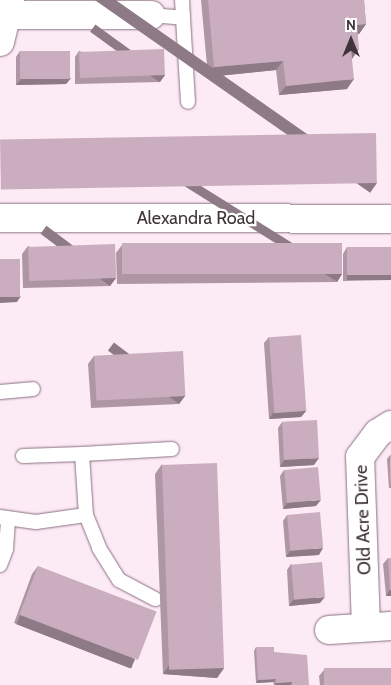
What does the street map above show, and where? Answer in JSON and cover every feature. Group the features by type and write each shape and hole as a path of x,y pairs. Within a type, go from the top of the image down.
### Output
{"street":[{"path":"0,42 8,7 151,15"},
{"name":"Alexandra Road","path":"0,218 391,218"},
{"name":"Old Acre Drive","path":"329,630 379,627 360,457 378,433 391,425"}],"lane":[{"path":"182,0 188,102"},
{"path":"151,15 183,18"},
{"path":"0,392 33,389"},
{"path":"23,456 172,449"},
{"path":"82,454 86,515 99,548 119,580 155,599"},
{"path":"0,565 4,519 64,520 86,515"}],"building":[{"path":"208,0 364,0 366,24 357,25 359,49 351,50 354,79 286,86 283,61 214,67"},
{"path":"164,49 165,75 80,78 79,52"},
{"path":"20,51 70,51 70,79 20,79"},
{"path":"376,133 377,183 1,190 0,140"},
{"path":"122,243 342,243 342,274 122,274"},
{"path":"115,244 116,278 29,281 28,247"},
{"path":"347,247 391,247 391,275 347,275"},
{"path":"0,259 20,259 20,297 0,297"},
{"path":"301,335 306,411 274,413 269,337"},
{"path":"183,351 185,396 96,401 94,356"},
{"path":"317,420 319,458 284,460 282,422"},
{"path":"217,463 224,668 169,670 162,465"},
{"path":"318,467 321,500 287,503 284,470"},
{"path":"320,512 323,548 290,551 287,515"},
{"path":"388,558 391,558 391,590 390,590"},
{"path":"322,562 325,597 294,600 291,565"},
{"path":"38,566 157,612 138,660 19,615"},
{"path":"256,647 274,647 274,652 307,655 309,685 292,685 292,682 276,683 276,679 258,680"},
{"path":"324,668 391,668 391,685 324,685"}]}
